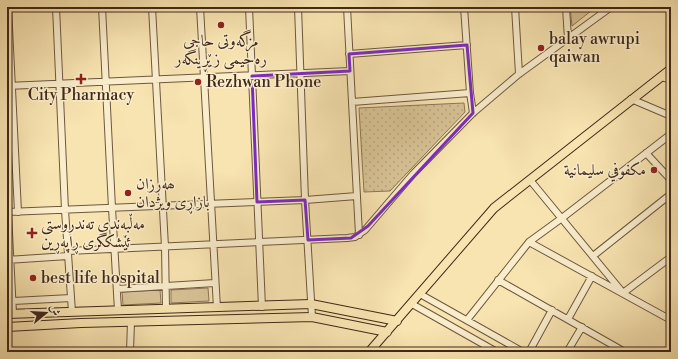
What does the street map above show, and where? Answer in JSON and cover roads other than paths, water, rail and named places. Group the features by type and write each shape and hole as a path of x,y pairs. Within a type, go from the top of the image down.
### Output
{"main road":[{"path":"369,352 494,208 671,68"},
{"path":"10,314 312,304 397,321"},
{"path":"7,327 131,321 312,317 387,332"}],"street":[{"path":"8,7 9,86 18,212"},
{"path":"56,7 65,210 72,312"},
{"path":"102,7 118,310"},
{"path":"152,7 165,247 166,308"},
{"path":"200,7 217,308"},
{"path":"249,7 262,306"},
{"path":"298,7 305,200 312,317"},
{"path":"347,7 359,235"},
{"path":"464,7 470,93 473,113"},
{"path":"515,7 519,74"},
{"path":"566,7 568,39"},
{"path":"9,260 115,249 351,238 359,235 413,174 473,113 519,74 611,7"},
{"path":"349,54 467,45"},
{"path":"9,86 350,71"},
{"path":"661,77 671,80"},
{"path":"352,102 470,93"},
{"path":"631,99 671,116"},
{"path":"467,320 529,242 671,134"},
{"path":"646,153 671,180"},
{"path":"530,180 623,293"},
{"path":"593,256 671,194"},
{"path":"10,314 13,301 9,280 7,212 305,200 357,196"},
{"path":"529,242 671,320"},
{"path":"623,293 671,257"},
{"path":"568,319 592,276"},
{"path":"498,280 625,352"},
{"path":"117,289 215,283"},
{"path":"420,294 524,352"},
{"path":"13,301 71,298"},
{"path":"412,304 497,352"},
{"path":"529,352 552,310"},
{"path":"130,352 131,321"},
{"path":"567,352 582,327"}],"place":[{"name":"مزگەوتی حاجی رەحیمی زێڕینگەر","path":"221,25"},
{"name":"balay awrupi qaiwan","path":"541,48"},
{"name":"City Pharmacy","path":"81,79"},
{"name":"Rezhwan Phone","path":"198,82"},
{"name":"مكفوفي سليمانية","path":"654,170"},
{"name":"ھەرزان بازاڕی ویژدان","path":"128,193"},
{"name":"مەڵبەندی تەندروستی ئێشکگری ڕاپەڕین","path":"32,233"},
{"name":"best life hospital","path":"33,278"}]}
